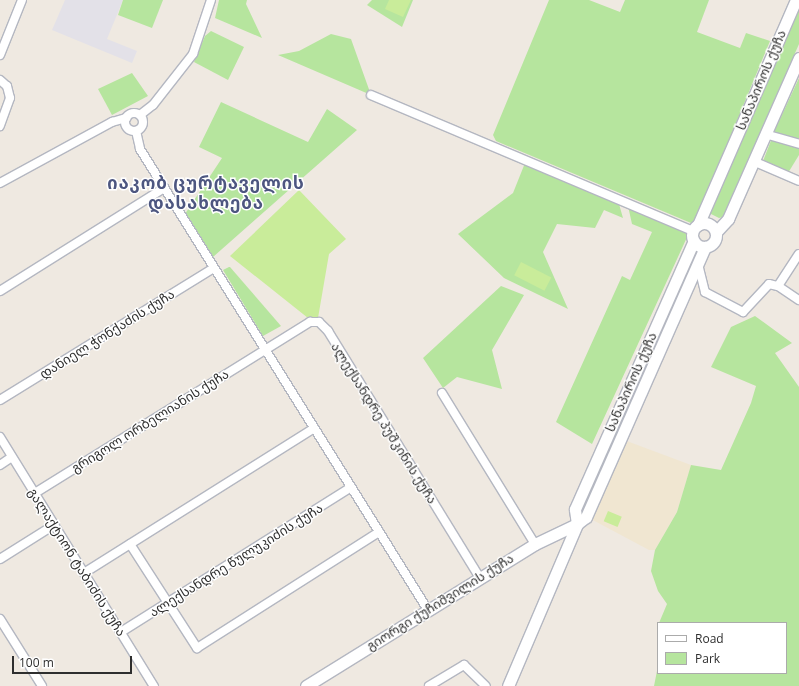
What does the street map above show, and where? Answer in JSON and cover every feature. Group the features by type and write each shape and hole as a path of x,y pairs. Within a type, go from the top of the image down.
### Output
{"main road":[{"name":"სანაპიროს ქუჩა","path":"577,524 575,509 796,0"},
{"name":"სანაპიროს ქუჩა","path":"508,686 577,524 586,517 705,247 714,243 716,232 728,219 799,58"},
{"path":"705,247 695,232 710,225 716,232"},
{"name":"გიორგი ქუჩიშვილის ქუჩა","path":"306,686 534,544 577,524"}],"street":[{"path":"0,55 22,0"},
{"path":"140,115 154,105 193,54 211,0"},
{"path":"0,80 7,86 10,98 0,126"},
{"path":"371,95 695,232"},
{"path":"0,183 17,176 112,122 126,118 132,113 140,115 144,123 136,131"},
{"path":"126,118 126,127 136,131"},
{"path":"136,131 140,150 428,610"},
{"path":"765,134 799,144"},
{"path":"753,161 799,181"},
{"path":"0,291 164,188"},
{"path":"778,286 799,254"},
{"path":"698,264 705,292 742,312 769,284 778,286 799,300"},
{"name":"დანიელ ჭონქაძის ქუჩა","path":"0,400 214,268"},
{"name":"ალექსანდრე პუშკინის ქუჩა","path":"265,349 310,322 320,322 328,331 480,578"},
{"name":"გრიგოლ ორბელიანის ქუჩა","path":"35,493 265,349"},
{"path":"442,393 534,544"},
{"path":"84,573 314,428"},
{"name":"გალაქტიონ ტაბიძის ქუჩა","path":"0,437 154,686"},
{"path":"0,465 12,457"},
{"name":"ალექსანდრე წულუკიძის ქუჩა","path":"121,632 351,487"},
{"path":"0,558 54,525"},
{"path":"130,544 197,648 379,532"},
{"path":"0,619 42,686"},
{"path":"429,686 464,665 486,686"}],"shaded area":[{"path":"65,0 123,0 107,39 137,51 132,63 52,30"},
{"path":"624,440 691,465 677,512 655,550 649,550 589,518"}],"green space":[{"path":"123,0 163,0 152,28 118,15"},
{"path":"219,0 247,0 246,4 262,38 215,18"},
{"path":"372,0 413,0 402,27 367,5"},
{"path":"389,0 411,0 403,17 385,9"},
{"path":"549,0 589,0 620,12 625,0 709,0 697,32 740,48 746,33 770,41 695,222 691,223 496,141 493,135"},
{"path":"799,9 799,44 723,217 719,218 711,214 711,211"},
{"path":"211,31 244,47 228,80 194,62 205,36"},
{"path":"331,34 351,39 371,95 278,55 299,51"},
{"path":"132,73 148,96 112,115 98,89"},
{"path":"799,78 799,140 774,132"},
{"path":"221,102 308,142 327,109 357,130 213,257 185,214 222,158 199,147"},
{"path":"772,138 799,148 799,155 788,173 763,161"},
{"path":"525,163 619,204 623,218 604,210 595,228 557,224 543,252 568,309 504,278 458,234 513,193"},
{"path":"299,190 346,239 329,254 318,318 308,318 230,256"},
{"path":"628,206 689,233 592,444 556,422 622,276 630,280 652,232 632,224"},
{"path":"521,262 551,277 544,291 514,275"},
{"path":"229,267 281,326 263,336 223,270"},
{"path":"501,286 524,295 492,350 502,389 457,377 443,388 423,358"},
{"path":"755,316 792,343 775,353 799,387 799,686 654,686 657,671 657,674 787,674 787,622 659,622 667,604 658,591 651,571 655,550 677,512 691,465 721,470 751,403 756,386 711,367 731,327"},
{"path":"608,511 622,517 618,527 604,521"}],"district":[{"name":"იაკობ ცურტაველის დასახლება","path":"206,193"}]}
